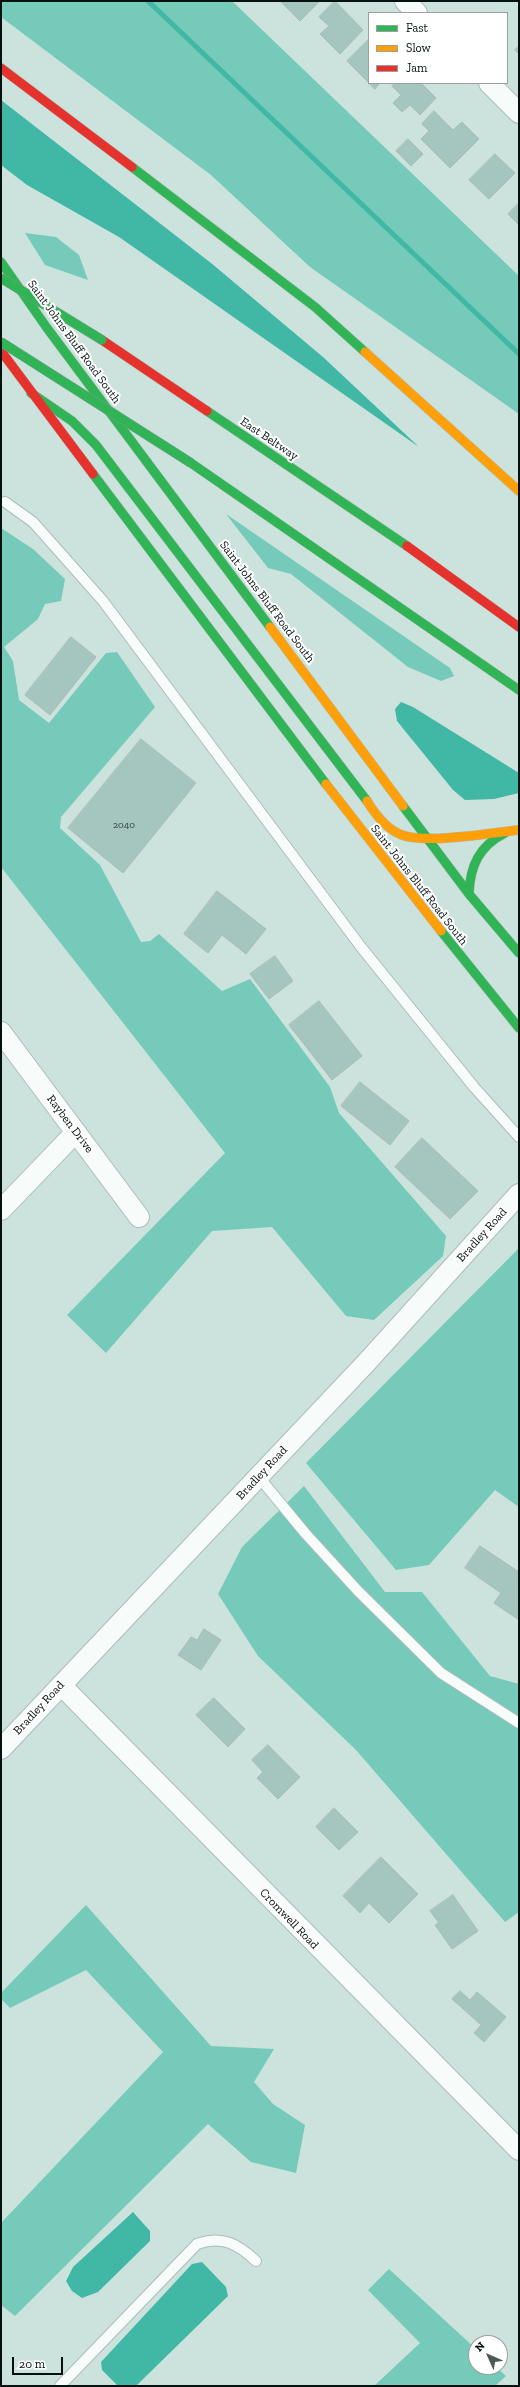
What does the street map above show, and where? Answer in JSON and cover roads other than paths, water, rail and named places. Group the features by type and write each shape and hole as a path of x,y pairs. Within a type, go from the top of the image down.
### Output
{"main road":[{"path":"1,68 315,307 519,491"},
{"name":"Saint Johns Bluff Road South","path":"1,262 47,328 429,838 469,894 519,952"},
{"name":"East Beltway","path":"1,278 102,340 417,553 519,627"},
{"path":"1,342 191,463 519,690"},
{"name":"Saint Johns Bluff Road South","path":"1,351 375,850 519,1028"},
{"path":"31,392 72,421 96,445 359,790 377,816 401,835 414,838 460,837 516,830"},
{"path":"469,894 469,878 472,867 481,850 498,836 516,830"}],"street":[{"path":"405,1 416,12"},
{"path":"489,84 519,113"},
{"name":"Rayben Drive","path":"1,1032 139,1217"},
{"path":"1,1210 76,1132"},
{"name":"Bradley Road","path":"1,1749 366,1363 519,1194"},
{"name":"Cromwell Road","path":"61,1685 519,2150"}],"lane":[{"path":"5,502 33,522 103,601 361,947 474,1087 519,1137"},
{"path":"258,1476 305,1533 358,1591 441,1673 519,1723"},
{"path":"60,2386 197,2244 206,2241 232,2242 256,2261"}],"waterway":[{"path":"148,1 519,354"}]}
